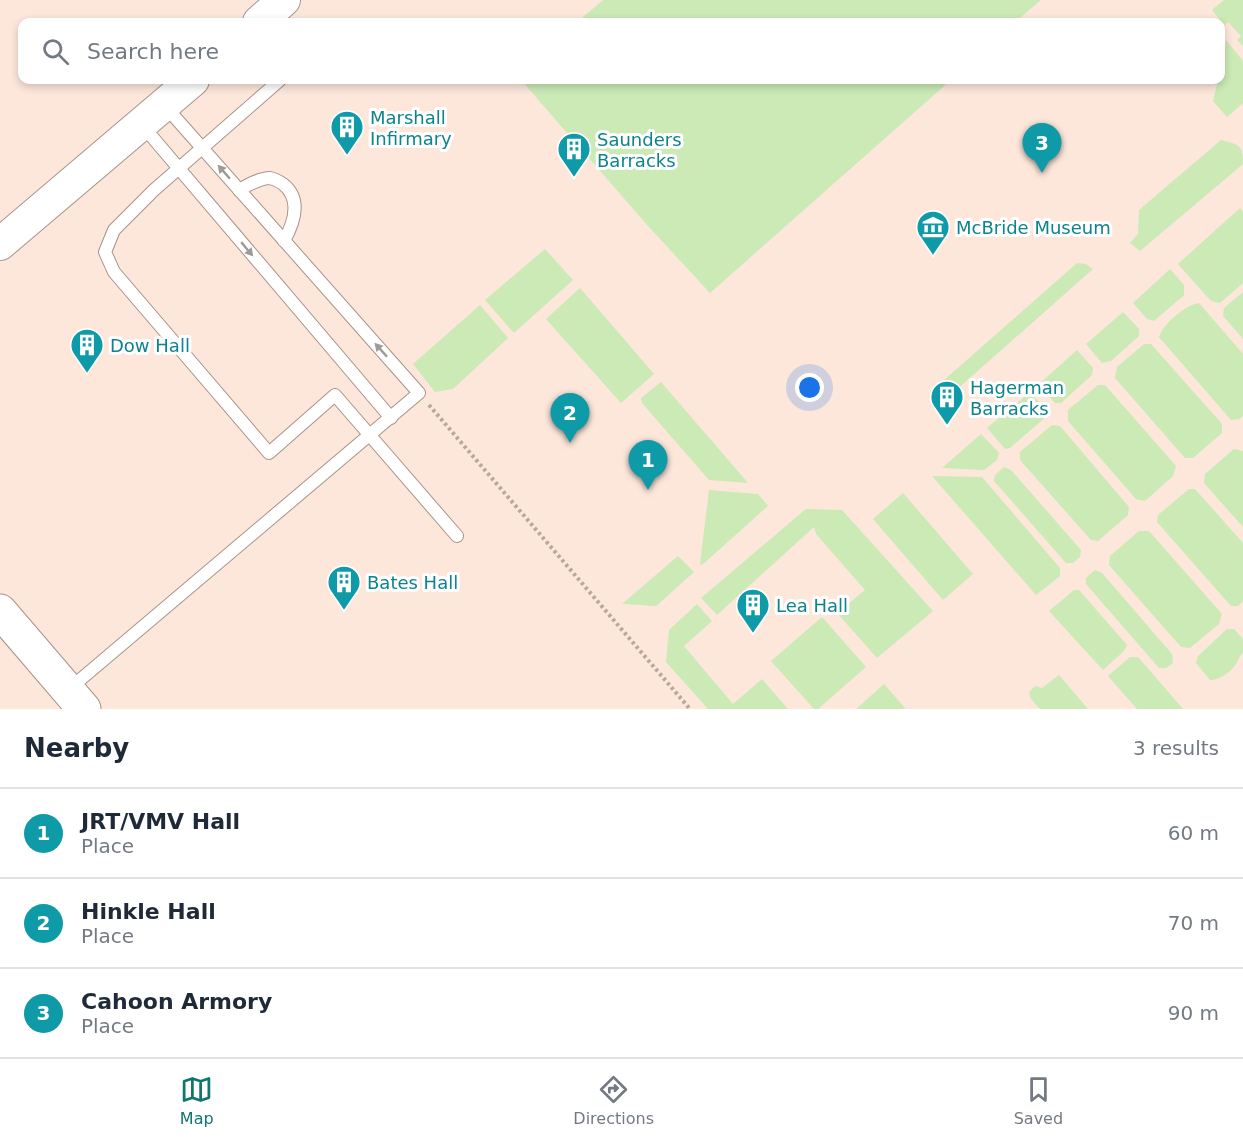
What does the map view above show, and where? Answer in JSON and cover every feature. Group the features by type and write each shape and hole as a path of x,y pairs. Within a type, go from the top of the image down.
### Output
{"main road":[{"path":"0,611 76,700"}],"street":[{"path":"264,18 284,0"},
{"path":"0,244 188,84"}],"lane":[{"path":"275,84 179,168 114,230 105,252 114,272 268,453 335,395 457,536"},
{"path":"76,700 419,393 203,148 153,114"},
{"path":"153,114 179,168 390,418"},
{"path":"239,190 270,178 281,182 288,189 294,201 295,213 284,241"}],"path":[{"path":"419,393 690,709"}],"green space":[{"path":"603,0 1041,0 1020,18 582,18"},
{"path":"1224,0 1243,0 1243,46 1237,40 1241,36 1228,22 1225,24 1225,18 1218,18 1212,10"},
{"path":"1226,40 1243,61 1243,103 1227,117 1213,101 1217,84 1225,84"},
{"path":"524,84 946,84 710,293 648,226"},
{"path":"1221,140 1239,146 1243,164 1140,251 1130,243 1138,234 1139,210"},
{"path":"1240,208 1243,212 1243,283 1220,303 1211,301 1178,264"},
{"path":"545,249 573,280 514,333 485,300"},
{"path":"1077,263 1086,264 1093,269 954,392 944,380"},
{"path":"1170,269 1184,285 1184,295 1154,321 1147,319 1133,303"},
{"path":"580,288 654,374 621,403 546,319"},
{"path":"1243,292 1243,339 1223,316 1224,308"},
{"path":"1199,303 1243,354 1243,416 1239,419 1231,420 1159,337 1165,326 1175,316 1187,307"},
{"path":"480,305 508,338 453,389 435,392 413,364"},
{"path":"1123,312 1139,329 1139,336 1111,361 1102,363 1086,344"},
{"path":"1144,344 1151,344 1222,424 1222,433 1193,458 1185,458 1115,378 1117,367"},
{"path":"1077,350 1093,368 1092,375 1061,403 1055,403 1038,385"},
{"path":"661,382 748,483 709,480 642,403 641,398"},
{"path":"1098,385 1105,385 1176,466 1173,476 1145,501 1136,499 1068,421 1068,410"},
{"path":"1030,392 1046,410 1046,417 1010,448 1005,449 987,428"},
{"path":"1052,425 1060,426 1129,507 1128,515 1098,541 1091,540 1020,460 1020,452"},
{"path":"981,434 999,453 997,460 984,470 942,468"},
{"path":"1234,449 1243,451 1243,527 1204,483 1205,474"},
{"path":"1004,467 1011,470 1081,550 1080,557 1073,563 1066,563 994,481 995,475"},
{"path":"932,476 982,477 1060,568 1060,576 1036,595"},
{"path":"1189,489 1195,489 1243,543 1243,601 1238,606 1231,606 1157,522 1158,515"},
{"path":"709,490 758,494 768,506 702,565 700,564"},
{"path":"903,493 973,574 943,600 873,519"},
{"path":"806,509 842,510 933,611 877,658 837,613 865,590 816,534 814,527 717,615 701,598"},
{"path":"1139,531 1149,531 1222,614 1219,624 1190,648 1181,647 1109,565 1110,556"},
{"path":"678,556 694,572 656,606 622,604"},
{"path":"1095,570 1102,573 1172,654 1173,663 1166,668 1159,668 1086,584 1086,578"},
{"path":"1074,590 1079,590 1127,645 1124,651 1103,670 1049,611"},
{"path":"697,604 712,621 684,646 733,704 762,679 788,709 708,709 666,662 669,630"},
{"path":"822,617 866,667 818,709 814,709 771,661"},
{"path":"1227,629 1234,629 1243,639 1243,653 1227,673 1210,680 1196,663 1198,656"},
{"path":"1130,657 1138,657 1183,709 1137,709 1108,676"},
{"path":"1059,675 1088,709 1040,709 1031,699 1029,692 1035,686 1042,688"},
{"path":"884,684 904,709 856,709"}],"place":[{"name":"Marshall Infirmary","path":"347,156"},
{"name":"Cahoon Armory","path":"1042,173"},
{"name":"Saunders Barracks","path":"574,178"},
{"name":"McBride Museum","path":"933,256"},
{"name":"Dow Hall","path":"87,374"},
{"name":"Hagerman Barracks","path":"947,426"},
{"name":"Hinkle Hall","path":"570,443"},
{"name":"JRT/VMV Hall","path":"648,490"},
{"name":"Bates Hall","path":"344,611"},
{"name":"Lea Hall","path":"753,634"}]}
